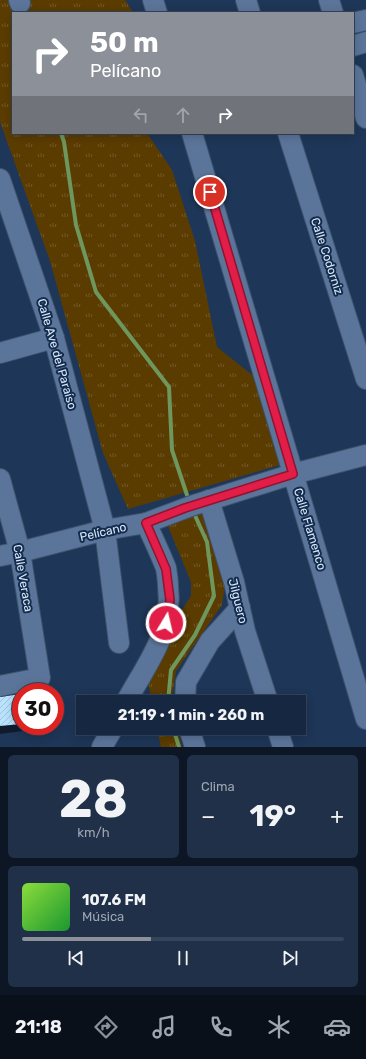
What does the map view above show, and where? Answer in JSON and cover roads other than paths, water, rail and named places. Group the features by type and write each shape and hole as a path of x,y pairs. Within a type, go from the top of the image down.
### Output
{"street":[{"path":"153,0 157,12"},
{"path":"246,0 250,12"},
{"path":"329,0 333,12"},
{"path":"354,23 366,20"},
{"path":"354,46 366,42"},
{"path":"354,78 366,118"},
{"name":"Calle Flamenco","path":"192,134 366,719"},
{"name":"Calle Codorniz","path":"288,134 366,379"},
{"name":"Calle Ave del Paraíso","path":"0,179 54,338 105,530 119,643"},
{"path":"0,353 54,338"},
{"name":"Pelícano","path":"0,556 105,530 146,523 202,502 293,474 366,455"},
{"name":"Calle Veraca","path":"0,479 20,552 40,678 0,686"},
{"name":"Jilguero","path":"202,502 234,582 245,631 266,695"},
{"path":"130,695 156,651 166,623 170,600 166,569 146,523"},
{"path":"185,695 186,682 210,641 240,608"},
{"path":"102,747 109,735"},
{"path":"191,735 195,747"},
{"path":"279,735 283,747"}],"waterway":[{"path":"61,134 64,142 76,225 96,292 169,387 172,450 189,501"},
{"path":"169,695 171,670 195,635 214,596 207,542 193,511"},
{"path":"175,735 179,747"}]}
